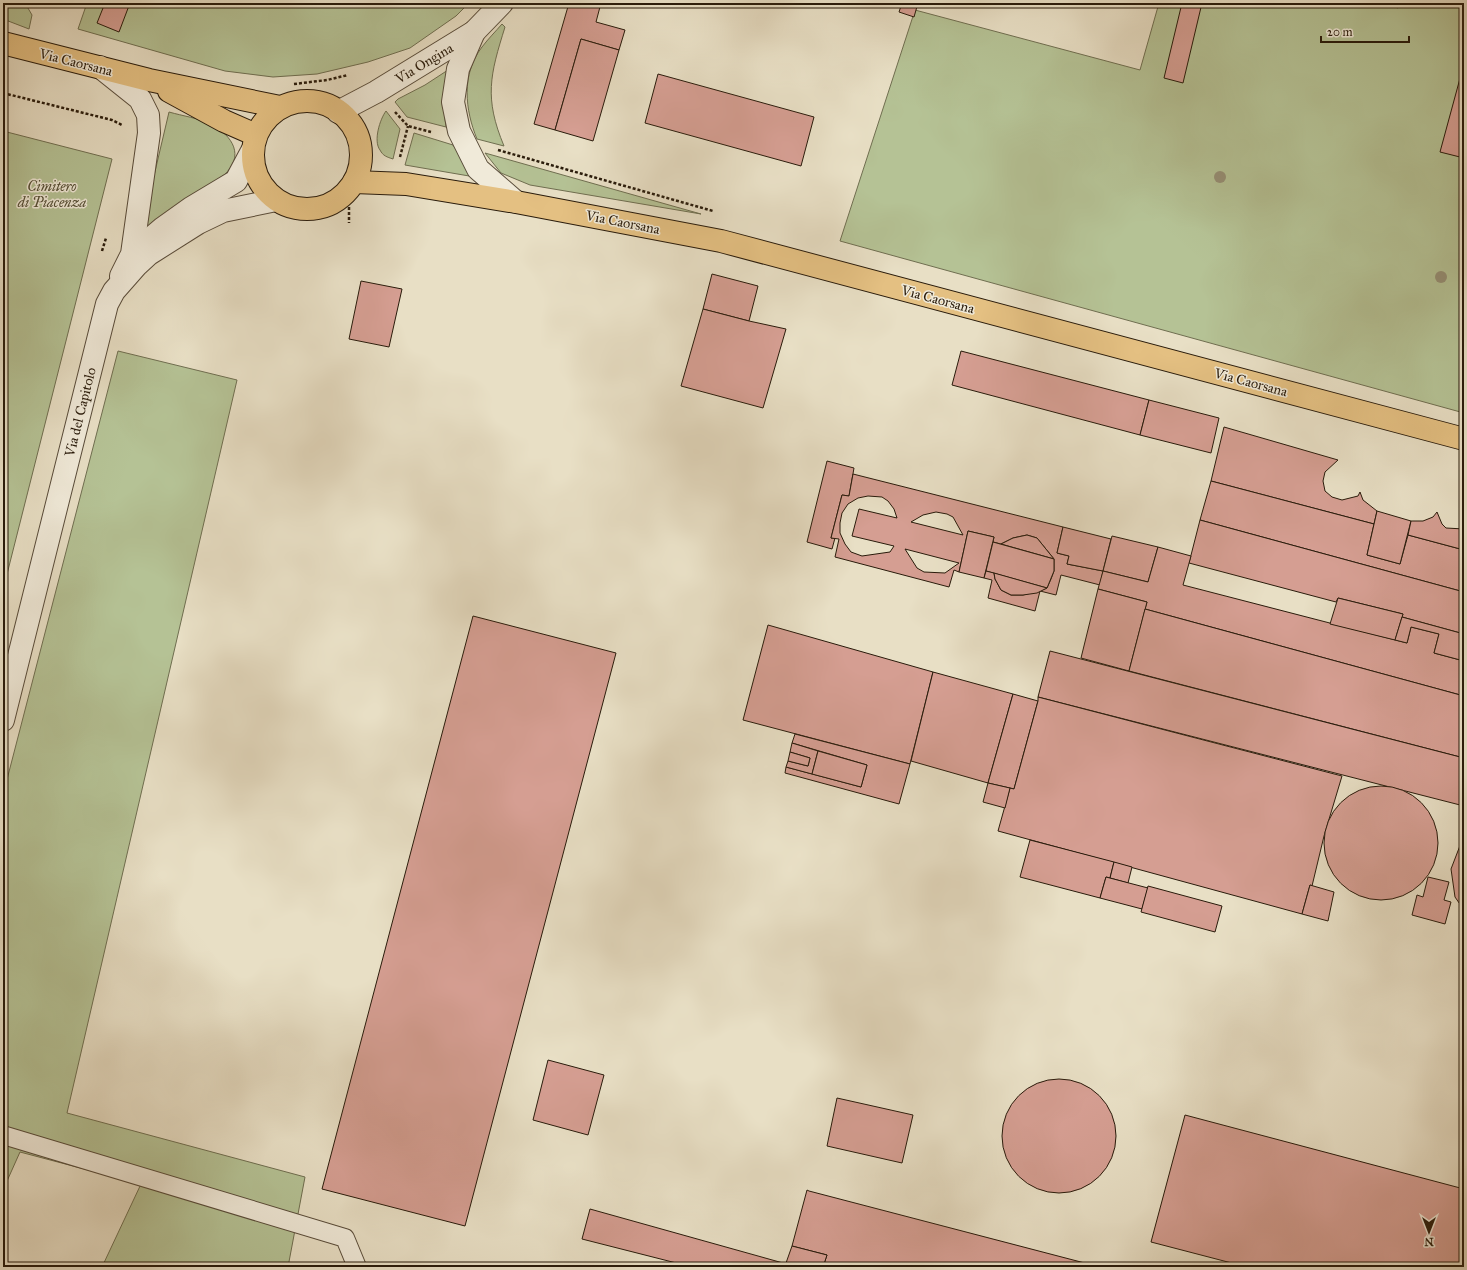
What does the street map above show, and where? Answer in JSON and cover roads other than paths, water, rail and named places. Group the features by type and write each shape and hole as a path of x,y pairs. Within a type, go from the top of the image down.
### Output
{"main road":[{"name":"Via Caorsana","path":"3,43 149,80"},
{"path":"149,80 280,107"},
{"path":"149,80 224,121 254,143"},
{"path":"345,119 360,144 360,164 354,182 342,196 327,205 310,209 292,207 276,200 263,187 254,170 254,143 266,119 280,107 297,102 315,101 332,107 345,119 373,165 406,184"},
{"path":"354,182 406,184"},
{"name":"Via Caorsana","path":"406,184 516,202 721,241 1464,439"}],"street":[{"name":"Via Ongina","path":"345,119 376,92 474,32 502,3"},
{"path":"474,32 458,69 453,102 459,131 478,169 516,202"},
{"path":"100,67 140,99 148,115 149,132 134,260"},
{"path":"134,260 169,224 191,208 236,181 254,143"},
{"name":"Via del Capitolo","path":"3,720 107,304 134,260 149,254 198,223 223,211 276,200"}],"lane":[{"path":"3,1135 346,1238 357,1267"}],"park label":[{"name":"Cimitero di Piacenza","path":"52,194"}]}
